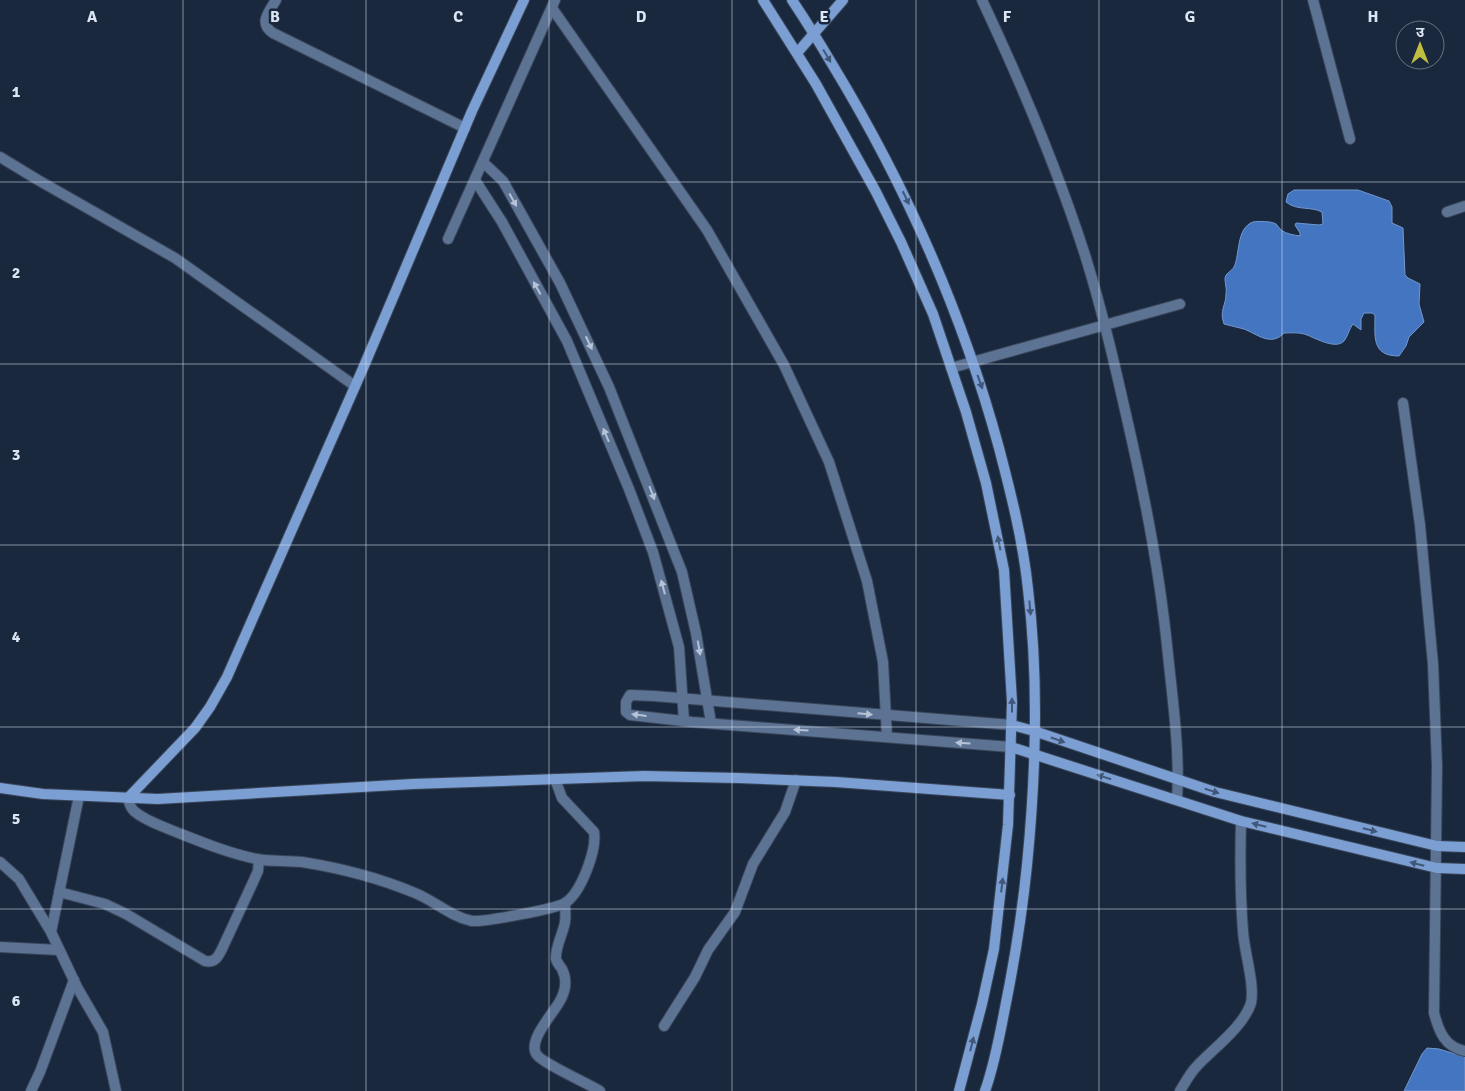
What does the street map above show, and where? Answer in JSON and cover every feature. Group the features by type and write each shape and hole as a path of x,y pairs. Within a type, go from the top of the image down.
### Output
{"street":[{"path":"276,0 264,22 266,29 464,128"},
{"path":"128,798 194,728 210,707 227,677 355,386 464,128 524,0"},
{"path":"763,0 816,84 872,184 901,242 933,314 986,483 1004,570 1012,702 1008,825 994,949 980,1013 959,1091"},
{"path":"792,0 849,92 901,186 956,314 985,396 1021,538 1034,652 1034,731 1030,831 1013,969 1001,1030 985,1091"},
{"path":"797,53 843,0"},
{"path":"982,0 1046,147 1085,255 1105,325 1148,513 1158,576 1167,647 1178,780 1176,800"},
{"path":"1313,0 1350,139"},
{"path":"448,239 554,4"},
{"path":"554,4 707,230 784,365 829,462 867,581 883,662 887,737"},
{"path":"0,157 175,258 355,386"},
{"path":"483,162 503,181 560,283 609,387 682,572 696,633 711,723"},
{"path":"475,180 502,222 566,341 629,489 653,552 679,647 684,721"},
{"path":"1447,212 1465,206"},
{"path":"951,368 1180,304"},
{"path":"1403,403 1420,525 1433,664 1437,766 1434,1013 1443,1038 1450,1046 1465,1051"},
{"path":"1465,847 1437,846 1215,792 1034,731 1012,726 682,698 630,695 626,702 626,712 630,715 684,721 1011,746 1033,755 1241,821 1437,868 1465,869"},
{"path":"0,788 43,794 158,798 413,784 644,776 796,780 1010,795"},
{"path":"128,798 130,807 136,813 152,822 222,849 259,860 294,861 324,866 384,881 416,893 450,913 474,921 534,912 565,903 572,896 585,875 594,849 594,832 562,798 555,779"},
{"path":"664,1026 695,977 708,950 735,912 753,864 785,812 796,780"},
{"path":"51,932 79,796"},
{"path":"1180,1091 1195,1068 1235,1028 1251,1002 1251,987 1243,932 1240,866 1241,821"},
{"path":"59,892 105,904 152,929 205,961 211,962 217,959 222,949 254,880 259,860"},
{"path":"0,862 19,879 51,932 74,980 103,1032 116,1091"},
{"path":"565,903 566,922 556,959 566,984 555,1010 539,1033 534,1044 535,1050 537,1056 549,1064 600,1091"},
{"path":"0,947 59,950"},
{"path":"31,1091 40,1072 74,980"}],"water":[{"path":"1294,190 1358,190 1389,201 1392,207 1392,223 1403,228 1405,275 1420,284 1419,304 1424,322 1409,337 1406,346 1399,356 1383,353 1379,349 1375,337 1375,315 1372,313 1364,313 1361,319 1361,330 1353,324 1344,341 1336,344 1298,333 1284,333 1274,339 1269,339 1244,329 1224,324 1222,312 1226,298 1225,277 1234,267 1241,236 1248,225 1253,222 1271,222 1285,232 1300,236 1295,225 1296,223 1323,224 1322,212 1295,207 1286,202 1288,194"},
{"path":"1427,1048 1439,1049 1465,1057 1465,1091 1404,1091 1422,1054"}]}
